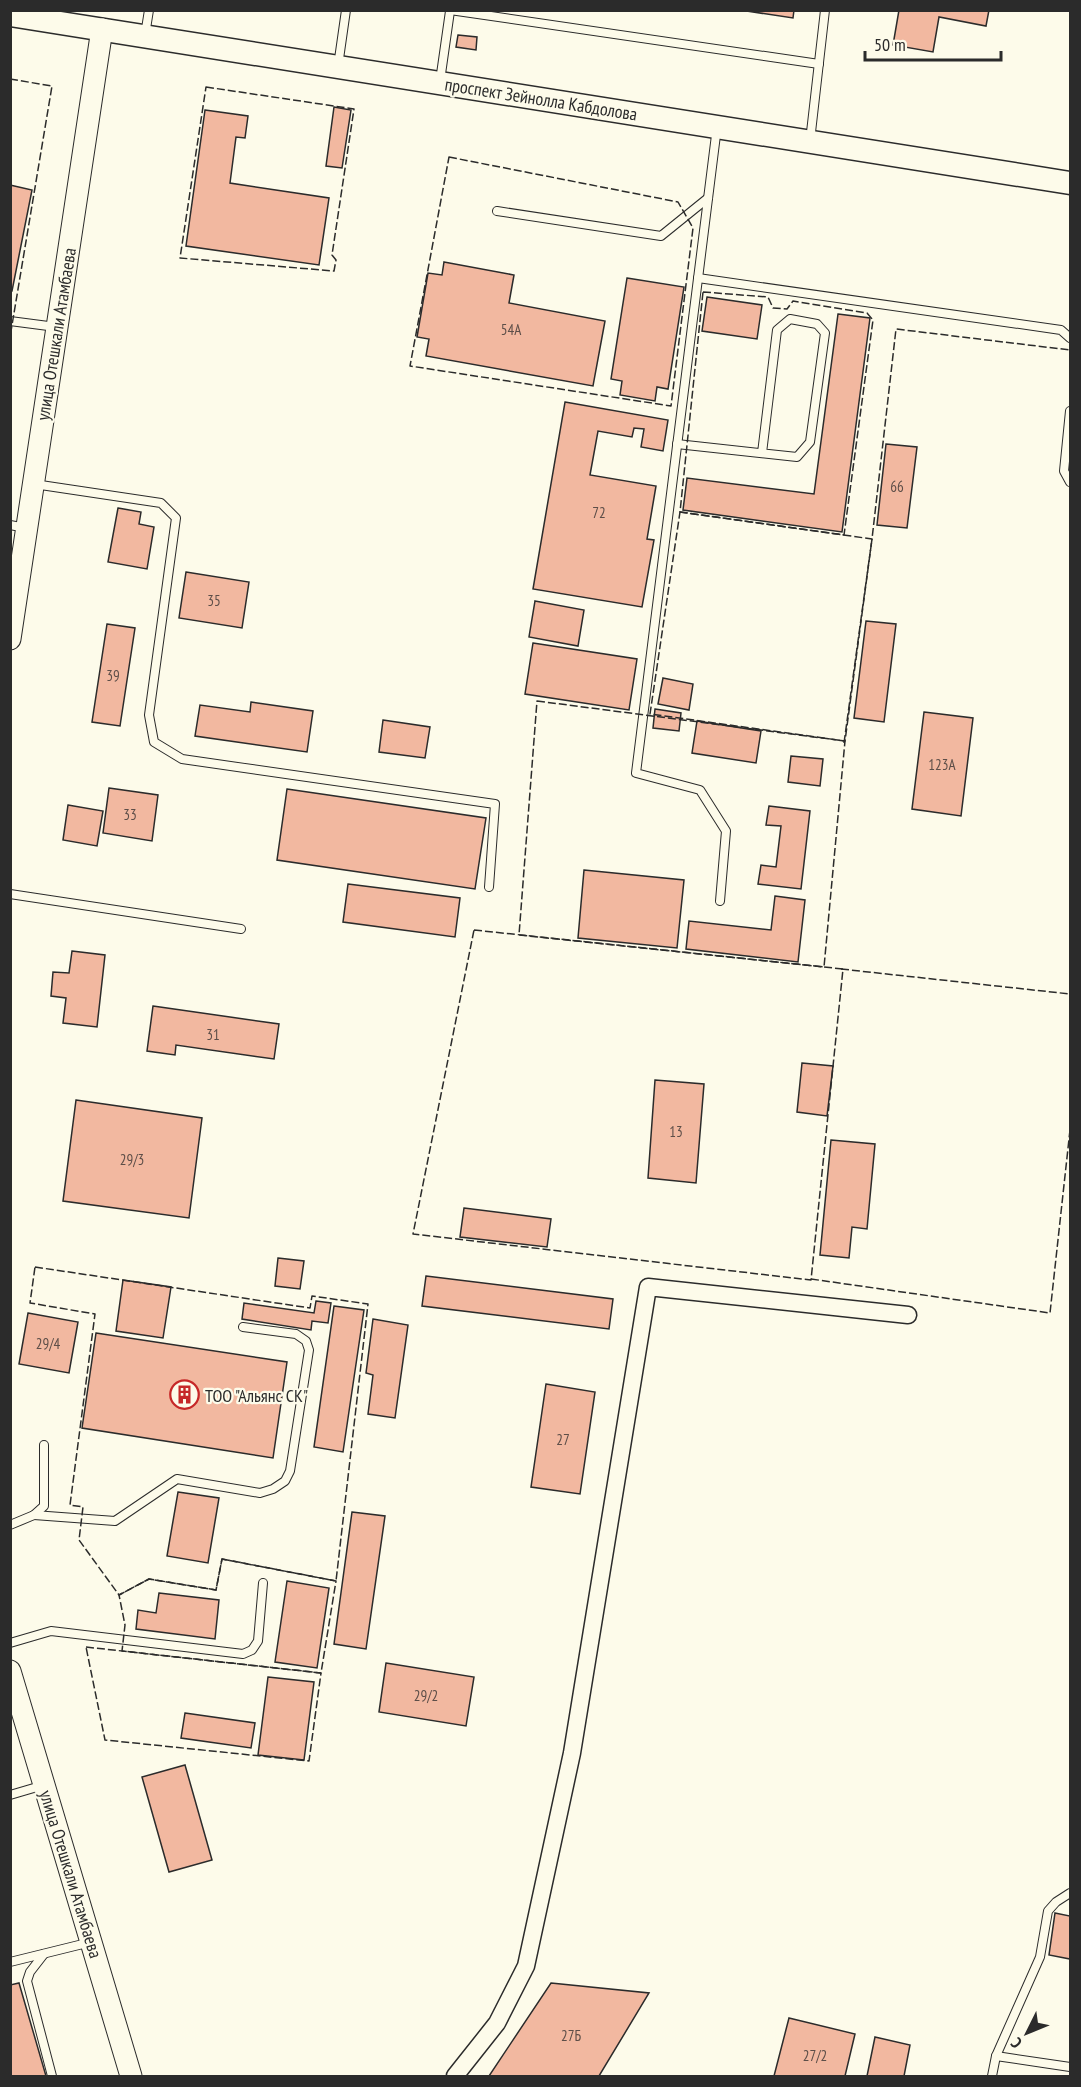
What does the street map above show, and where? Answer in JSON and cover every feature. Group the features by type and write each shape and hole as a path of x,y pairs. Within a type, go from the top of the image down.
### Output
{"main road":[{"name":"проспект Зейнолла Кабдолова","path":"10,15 42,15 102,29 1071,183"}],"street":[{"name":"улица Отешкали Атамбаева","path":"10,639 18,527 33,484 102,29"},
{"path":"455,2076 497,2023 526,1966 572,1753 648,1287 908,1315"},
{"name":"улица Отешкали Атамбаева","path":"10,1671 131,2076"}],"lane":[{"path":"145,36 149,10"},
{"path":"338,66 346,10"},
{"path":"810,142 825,10"},
{"path":"439,82 450,11 819,64"},
{"path":"717,127 636,773 700,790 726,831 720,901"},
{"path":"497,211 661,236 708,198"},
{"path":"698,278 1061,330 1071,338"},
{"path":"677,444 797,457 810,442 825,333 817,324 790,320 777,330 762,453"},
{"path":"10,321 57,328"},
{"path":"1071,411 1064,471 1071,482"},
{"path":"33,484 161,503 176,518 149,715 154,742 182,759 495,804 489,887"},
{"path":"10,894 241,929"},
{"path":"34,1515 115,1521 177,1479 260,1493 273,1489 285,1481 290,1471 309,1350 306,1341 296,1334 243,1327"},
{"path":"10,1525 34,1515 44,1506 44,1445"},
{"path":"10,1643 51,1631 243,1654 252,1650 258,1641 263,1583"},
{"path":"10,1795 44,1785"},
{"path":"992,2076 996,2056 1040,1957 1048,1911 1056,1902 1071,1893"},
{"path":"10,1962 91,1942"},
{"path":"44,1954 30,1972 27,1981 52,2076"},
{"path":"996,2056 1071,2067"}],"building":[{"path":"740,10 794,10 793,18"},
{"path":"899,10 989,10 986,26 939,17 933,52 893,45"},
{"path":"458,35 477,37 476,50 456,47"},
{"path":"334,107 351,110 342,168 326,166"},
{"path":"205,110 248,116 245,138 236,137 230,183 329,198 319,265 186,246"},
{"path":"10,185 32,190 12,291 10,291"},
{"path":"444,262 514,275 509,303 605,321 593,386 426,356 429,339 417,337 428,273 442,275"},
{"path":"627,278 684,287 668,389 657,387 655,401 620,395 622,381 611,379"},
{"path":"707,297 762,305 757,339 702,331"},
{"path":"838,314 870,318 842,532 683,510 687,478 814,494"},
{"path":"565,402 668,420 663,451 641,447 644,429 634,428 632,437 598,431 590,475 656,486 647,539 654,540 642,607 533,589"},
{"path":"886,444 917,447 907,528 877,525"},
{"path":"118,508 141,512 139,524 154,527 147,569 108,562"},
{"path":"186,572 249,582 242,628 179,618"},
{"path":"535,601 584,610 578,646 529,637"},
{"path":"866,621 896,624 884,722 854,718"},
{"path":"107,624 135,628 120,726 92,722"},
{"path":"533,643 637,659 629,710 525,694"},
{"path":"663,678 693,684 689,710 658,704"},
{"path":"251,702 313,711 307,752 195,736 200,705 250,712"},
{"path":"655,709 681,713 679,731 653,728"},
{"path":"924,712 973,718 961,816 912,809"},
{"path":"383,720 430,727 425,758 379,752"},
{"path":"697,721 761,731 756,763 692,753"},
{"path":"791,756 823,759 820,786 788,782"},
{"path":"109,788 158,795 152,841 103,833"},
{"path":"287,789 486,818 475,889 277,860"},
{"path":"68,805 103,811 97,846 63,840"},
{"path":"769,806 810,811 801,889 758,884 761,865 776,867 781,826 766,825"},
{"path":"584,870 684,880 677,948 578,938"},
{"path":"348,884 460,898 455,937 343,922"},
{"path":"775,896 805,900 798,962 686,949 689,921 771,930"},
{"path":"72,951 105,955 97,1027 63,1023 66,998 51,996 53,972 69,973"},
{"path":"153,1006 279,1024 274,1059 176,1045 175,1055 147,1051"},
{"path":"802,1063 833,1066 827,1116 797,1112"},
{"path":"655,1080 704,1084 696,1183 648,1178"},
{"path":"76,1100 202,1118 189,1218 63,1201"},
{"path":"831,1140 875,1144 867,1229 852,1227 849,1258 820,1255"},
{"path":"464,1208 551,1219 547,1247 460,1237"},
{"path":"278,1258 304,1261 300,1289 275,1286"},
{"path":"426,1276 613,1299 609,1329 422,1306"},
{"path":"123,1280 171,1287 163,1338 116,1331"},
{"path":"316,1301 331,1303 328,1323 312,1321 311,1330 242,1319 244,1303 314,1313"},
{"path":"334,1306 364,1310 343,1452 314,1447"},
{"path":"28,1313 78,1322 69,1373 19,1364"},
{"path":"373,1319 408,1325 395,1418 368,1414 373,1375 366,1373"},
{"name":"ТОО \"Альянс СК\"","path":"96,1333 287,1362 273,1458 82,1428"},
{"path":"546,1384 595,1392 580,1494 531,1487"},
{"path":"178,1492 219,1498 208,1563 167,1556"},
{"path":"352,1512 385,1516 366,1649 334,1644"},
{"path":"287,1581 329,1588 317,1668 275,1662"},
{"path":"159,1593 219,1600 215,1639 136,1629 138,1610 156,1613"},
{"path":"386,1663 474,1677 466,1726 379,1712"},
{"path":"268,1677 314,1682 304,1760 258,1755"},
{"path":"185,1713 255,1723 251,1748 181,1738"},
{"path":"185,1765 212,1860 169,1872 142,1777"},
{"path":"1055,1913 1070,1916 1070,1959 1049,1955"},
{"path":"19,1983 46,2076 10,2076 10,1985"},
{"path":"551,1983 649,1993 599,2076 489,2076"},
{"path":"789,2018 855,2034 845,2076 774,2076"},
{"path":"875,2037 910,2045 904,2076 867,2076"}],"fence":[{"path":"10,79 52,86 10,337"},
{"path":"206,87 354,109 332,255 336,260 334,271 180,258 206,87"},
{"path":"449,157 678,202 693,228 671,406 410,366 449,157"},
{"path":"703,292 768,297 773,308 787,309 793,301 867,313 873,320 844,535 680,512 703,292"},
{"path":"844,743 872,539 896,329 1070,350"},
{"path":"680,512 872,539 845,741 650,714 680,512"},
{"path":"537,701 845,741 824,967 519,935 537,701"},
{"path":"474,930 843,969 811,1280 413,1234 474,930"},
{"path":"841,969 1070,994"},
{"path":"811,1279 1050,1313 1070,1130"},
{"path":"35,1267 310,1308 312,1296 368,1304 336,1581 222,1559 216,1590 149,1579 119,1595 79,1540 83,1507 70,1505 95,1314 30,1303 35,1267"},
{"path":"222,1559 336,1581 321,1673 122,1651 125,1625 119,1595 149,1579 216,1590 222,1559"},
{"path":"86,1647 321,1673 309,1761 105,1740 86,1647"}],"place":[{"name":"ТОО \"Альянс СК\"","path":"184,1395"}]}
